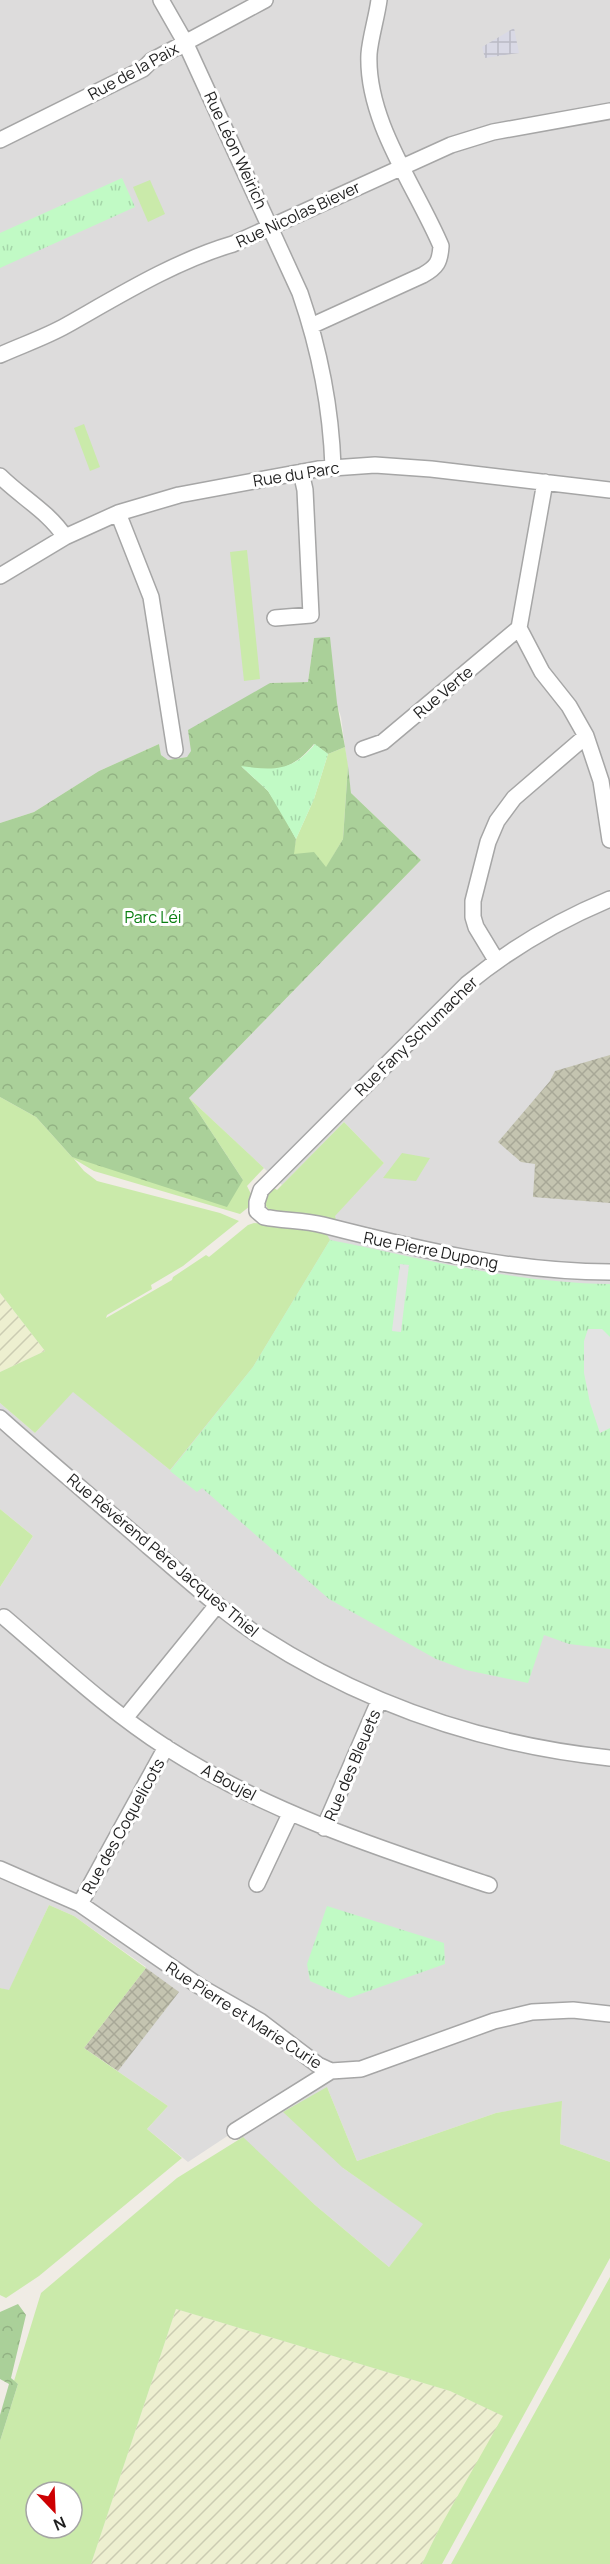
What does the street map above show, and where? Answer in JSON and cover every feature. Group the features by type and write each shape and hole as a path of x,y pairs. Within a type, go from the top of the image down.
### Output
{"street":[{"name":"Rue Léon Weirich","path":"161,0 185,42 272,227 300,293 311,326 322,378 333,467"},
{"name":"Rue de la Paix","path":"0,140 74,102 92,96 143,69 151,61 185,42 265,0"},
{"path":"311,326 423,275 434,269 440,261 441,246 381,122 374,95 369,54 379,0"},
{"name":"Rue Nicolas Biever","path":"0,355 67,325 138,285 451,145 493,132 610,111"},
{"name":"Rue du Parc","path":"0,576 65,537 118,513 179,495 301,471 375,465 431,469 610,490"},
{"path":"275,618 310,615 305,490 301,471"},
{"path":"0,476 16,493 55,522 65,537"},
{"path":"545,482 519,628 542,672 569,706 586,736 601,781 610,840"},
{"path":"118,513 151,597 176,750"},
{"name":"Rue Verte","path":"363,749 383,742 519,628"},
{"path":"496,960 476,927 473,917 473,901 488,842 497,821 514,798 586,736"},
{"name":"Rue Fany Schumacher","path":"257,1211 256,1202 261,1190 467,984 496,960 536,934 610,899"},
{"name":"Rue Pierre Dupong","path":"257,1211 264,1217 320,1224 352,1234 490,1263 610,1272"},
{"name":"Rue Révérend Père Jacques Thiel","path":"0,1418 217,1605 260,1636 308,1665 379,1701 440,1724 507,1742 576,1755 610,1758"},
{"path":"126,1718 217,1605"},
{"name":"A Boujel","path":"4,1617 126,1718 166,1748 229,1784 324,1828 489,1885"},
{"name":"Rue des Bleuets","path":"324,1828 379,1701"},
{"name":"Rue des Coquelicots","path":"80,1904 166,1748"},
{"path":"257,1884 290,1814"},
{"name":"Rue Pierre et Marie Curie","path":"0,1869 80,1904 199,1986 260,2021 318,2065 332,2071 361,2069 494,2021 532,2012 573,2010 610,2014"},
{"path":"235,2131 332,2071"}],"shaded area":[{"path":"0,0 610,0 610,2162 560,2144 562,2102 496,2113 357,2161 327,2087 343,2168 424,2224 389,2267 315,2205 235,2131 188,2162 147,2129 168,2106 84,2048 146,1967 74,1916 49,1905 9,1991 0,1988 0,1587 33,1536 0,1509 0,1403 35,1433 73,1391 170,1470 320,1224 334,1216 384,1163 344,1122 282,1185 189,1098 421,860 351,793 341,717 314,638 308,682 270,683 187,757 168,760 161,755 159,744 99,771 34,812 0,823"},
{"path":"514,28 519,53 485,58 482,47"},
{"path":"610,1055 610,1203 533,1197 535,1164 521,1162 498,1142 550,1081 555,1071"},
{"path":"400,1264 409,1265 401,1332 392,1331"},
{"path":"0,1293 45,1351 0,1372"},
{"path":"588,1329 602,1329 610,1337 610,1428 600,1433 590,1403 584,1373 584,1341"},
{"path":"146,1968 179,1992 118,2071 84,2048"},
{"path":"176,2309 450,2391 504,2416 440,2527 422,2564 91,2564"}],"green space":[{"path":"122,178 135,207 0,268 0,233"},
{"path":"150,180 165,214 148,222 133,187"},
{"path":"84,424 100,467 90,471 74,428"},
{"path":"247,550 260,679 244,681 230,552"},
{"name":"Parc Léi","path":"330,637 337,703 345,747 328,754 314,744 299,759 273,770 242,767 268,791 280,809 296,839 294,854 314,852 326,867 343,839 348,766 351,793 421,860 189,1098 243,1180 227,1207 72,1157 36,1117 0,1097 0,823 34,812 99,771 159,744 161,755 168,760 187,757 191,751 188,730 270,683 308,682 314,638"},
{"path":"315,744 328,754 314,799 296,839 268,791 241,766 282,767 299,760"},
{"path":"345,747 348,766 343,839 326,868 293,854 296,839 314,799 328,754"},
{"path":"0,1097 36,1117 72,1157 243,1180 189,1098 264,1168 247,1186 252,1196 250,1206 240,1214 94,1171 74,1159 97,1181 220,1213 239,1221 183,1266 151,1285 152,1289 107,1315 106,1318 172,1280 173,1277 206,1255 209,1257 248,1225 254,1223 323,1228 330,1240 253,1367 170,1470 73,1392 35,1433 0,1403 0,1372 45,1351 0,1293"},
{"path":"344,1122 384,1163 335,1216 336,1220 272,1213 265,1203 268,1195 274,1188 277,1190"},
{"path":"402,1153 430,1158 416,1181 383,1178"},
{"path":"330,1240 504,1275 574,1283 610,1284 610,1649 569,1644 544,1635 528,1683 466,1670 436,1659 329,1599 202,1488 197,1492 170,1471 253,1367"},
{"path":"0,1509 33,1536 0,1587"},
{"path":"49,1905 74,1916 146,1968 84,2048 168,2106 147,2129 182,2158 39,2276 6,2298 0,2295 0,1988 9,1990"},
{"path":"327,1906 444,1943 445,1964 349,1998 310,1981 307,1964"},
{"path":"327,2087 357,2161 496,2113 562,2101 560,2144 610,2162 610,2258 442,2564 422,2564 440,2527 503,2416 450,2391 176,2309 91,2564 0,2564 0,2441 18,2384 14,2381 41,2293 177,2178 243,2137 315,2205 389,2267 423,2224 343,2168 283,2112"},
{"path":"610,2277 610,2564 451,2564"},
{"path":"18,2304 26,2315 11,2378 18,2384 0,2441 0,2415 9,2384 0,2379 0,2312"}]}
